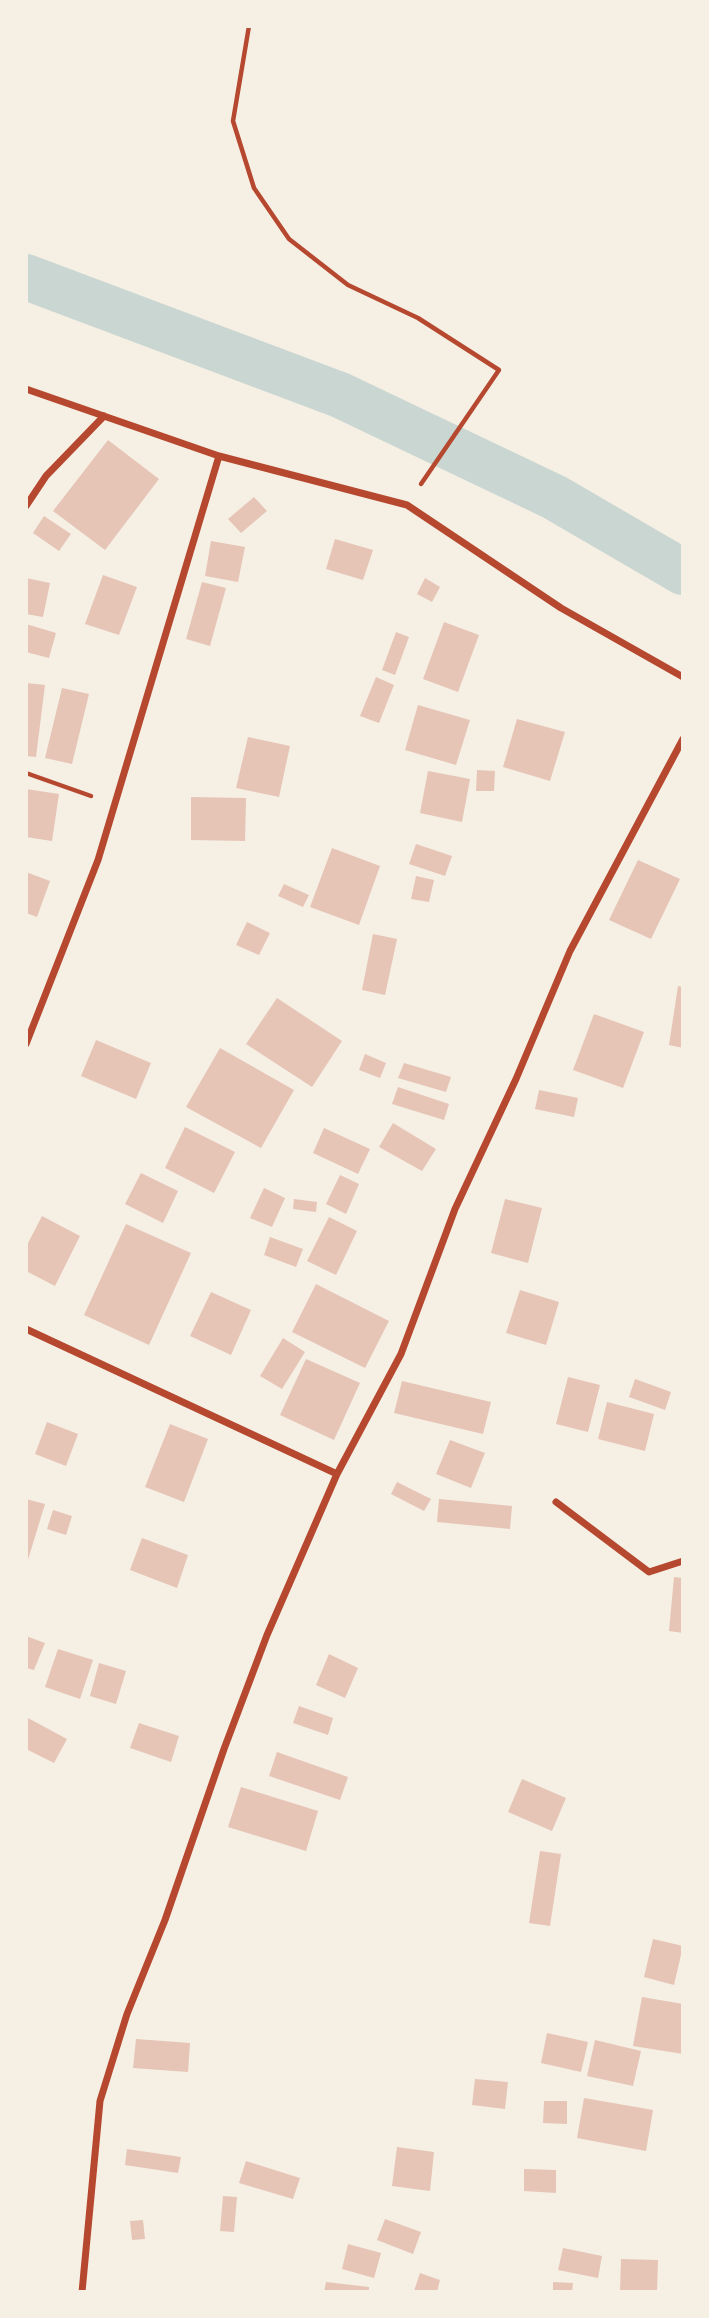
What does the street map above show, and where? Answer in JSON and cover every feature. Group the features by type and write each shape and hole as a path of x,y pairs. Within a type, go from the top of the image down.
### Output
{"street":[{"path":"26,389 219,456 407,505 561,608 683,677"},
{"path":"26,506 46,476 103,416"},
{"path":"26,1044 98,860 219,456"},
{"path":"82,2292 100,2101 127,2014 165,1920 267,1635 337,1474 401,1354 455,1209 516,1079 570,951 683,739"},
{"path":"26,1329 337,1474"},
{"path":"556,1502 649,1572 683,1560"}],"path":[{"path":"249,26 233,121 254,188 289,239 348,285 418,318 499,370 407,505"},
{"path":"26,772 115,805"}],"building":[{"path":"108,440 159,479 105,550 53,511"},
{"path":"254,497 267,511 241,533 228,519"},
{"path":"44,516 71,534 59,551 33,533"},
{"path":"335,539 373,550 363,580 326,569"},
{"path":"211,541 245,547 238,582 205,576"},
{"path":"103,575 137,587 119,635 85,624"},
{"path":"26,578 50,583 43,617 26,614"},
{"path":"425,578 440,587 432,602 417,594"},
{"path":"202,582 226,588 210,646 186,639"},
{"path":"444,622 479,635 458,692 423,679"},
{"path":"26,624 56,633 49,658 26,652"},
{"path":"396,632 409,637 395,675 382,670"},
{"path":"376,677 394,685 379,723 360,716"},
{"path":"26,683 45,685 36,757 26,756"},
{"path":"62,688 89,694 72,764 45,758"},
{"path":"418,705 470,720 456,765 405,750"},
{"path":"517,719 565,732 550,781 503,767"},
{"path":"248,737 290,746 279,797 236,788"},
{"path":"477,770 495,771 494,791 476,791"},
{"path":"428,771 470,779 462,822 420,813"},
{"path":"26,789 59,794 52,841 26,837"},
{"path":"191,797 246,798 245,841 191,840"},
{"path":"416,844 452,856 445,876 409,864"},
{"path":"332,848 380,866 359,925 310,907"},
{"path":"638,860 680,879 651,939 609,920"},
{"path":"26,872 50,881 37,917 26,913"},
{"path":"416,876 434,880 429,902 411,899"},
{"path":"284,884 309,895 303,907 278,896"},
{"path":"247,922 270,933 259,955 236,945"},
{"path":"373,934 397,939 385,995 362,990"},
{"path":"678,986 683,987 683,1048 669,1045"},
{"path":"277,998 342,1041 312,1087 246,1044"},
{"path":"594,1014 644,1032 623,1088 573,1070"},
{"path":"96,1040 151,1063 136,1099 81,1076"},
{"path":"220,1048 294,1090 261,1148 186,1107"},
{"path":"365,1054 386,1063 380,1078 359,1070"},
{"path":"404,1063 451,1077 446,1092 398,1078"},
{"path":"398,1087 449,1104 444,1120 392,1104"},
{"path":"539,1090 578,1098 574,1117 535,1109"},
{"path":"393,1123 436,1149 422,1171 379,1147"},
{"path":"185,1127 235,1152 214,1193 165,1168"},
{"path":"324,1128 370,1149 358,1174 313,1153"},
{"path":"141,1173 178,1191 163,1223 125,1204"},
{"path":"340,1175 359,1184 346,1214 326,1204"},
{"path":"264,1188 285,1198 272,1227 250,1218"},
{"path":"294,1199 317,1202 316,1212 293,1209"},
{"path":"505,1199 542,1208 528,1263 491,1253"},
{"path":"42,1216 80,1236 55,1286 26,1271 26,1247"},
{"path":"329,1217 357,1231 336,1275 307,1261"},
{"path":"126,1224 191,1253 149,1345 84,1315"},
{"path":"270,1237 303,1249 296,1267 264,1255"},
{"path":"316,1284 389,1321 365,1368 292,1332"},
{"path":"520,1290 559,1302 546,1345 506,1333"},
{"path":"211,1292 251,1310 231,1355 190,1336"},
{"path":"283,1338 305,1352 282,1389 260,1376"},
{"path":"306,1359 360,1383 334,1440 280,1415"},
{"path":"568,1377 600,1385 588,1432 556,1424"},
{"path":"635,1379 671,1392 665,1410 629,1397"},
{"path":"402,1381 491,1402 483,1434 394,1413"},
{"path":"607,1402 654,1414 645,1451 598,1439"},
{"path":"47,1422 78,1434 66,1466 35,1454"},
{"path":"170,1424 208,1439 184,1502 145,1487"},
{"path":"450,1440 485,1453 471,1488 436,1474"},
{"path":"397,1482 431,1499 424,1511 391,1494"},
{"path":"26,1499 45,1504 27,1563 26,1563"},
{"path":"439,1499 512,1506 510,1529 437,1522"},
{"path":"53,1510 72,1516 66,1535 47,1529"},
{"path":"142,1538 188,1555 177,1588 130,1570"},
{"path":"674,1577 683,1578 683,1633 669,1631"},
{"path":"26,1636 45,1643 34,1670 26,1668"},
{"path":"58,1649 93,1660 80,1699 45,1687"},
{"path":"329,1654 358,1668 345,1698 316,1685"},
{"path":"99,1663 126,1671 116,1704 90,1696"},
{"path":"299,1706 333,1718 328,1735 293,1723"},
{"path":"26,1717 67,1739 54,1763 26,1749"},
{"path":"139,1723 179,1736 171,1762 130,1748"},
{"path":"277,1752 348,1777 340,1800 269,1776"},
{"path":"522,1779 566,1798 552,1831 508,1812"},
{"path":"241,1787 318,1811 306,1851 228,1827"},
{"path":"540,1851 561,1854 550,1926 529,1923"},
{"path":"653,1939 683,1946 674,1985 644,1977"},
{"path":"642,1997 683,2004 683,2054 633,2046"},
{"path":"547,2033 588,2042 581,2072 541,2063"},
{"path":"136,2039 190,2043 188,2072 133,2068"},
{"path":"595,2040 641,2051 633,2086 587,2076"},
{"path":"475,2079 508,2082 505,2109 472,2105"},
{"path":"584,2098 653,2110 646,2151 577,2138"},
{"path":"544,2101 567,2101 567,2124 543,2123"},
{"path":"397,2147 434,2152 430,2191 392,2186"},
{"path":"127,2149 181,2157 178,2173 125,2165"},
{"path":"246,2161 300,2178 293,2199 239,2183"},
{"path":"524,2169 556,2170 556,2193 524,2191"},
{"path":"223,2196 237,2197 234,2232 220,2231"},
{"path":"385,2219 421,2232 413,2254 377,2240"},
{"path":"143,2220 145,2239 132,2240 130,2221"},
{"path":"348,2244 381,2253 374,2278 342,2269"},
{"path":"563,2248 602,2256 598,2278 558,2270"},
{"path":"621,2259 658,2260 657,2292 620,2292"},
{"path":"420,2273 440,2280 437,2292 414,2291"},
{"path":"326,2282 369,2287 369,2292 324,2292"},
{"path":"553,2282 573,2283 572,2292 553,2292"}],"waterway":[{"path":"26,277 340,395 554,497 683,572"}]}
